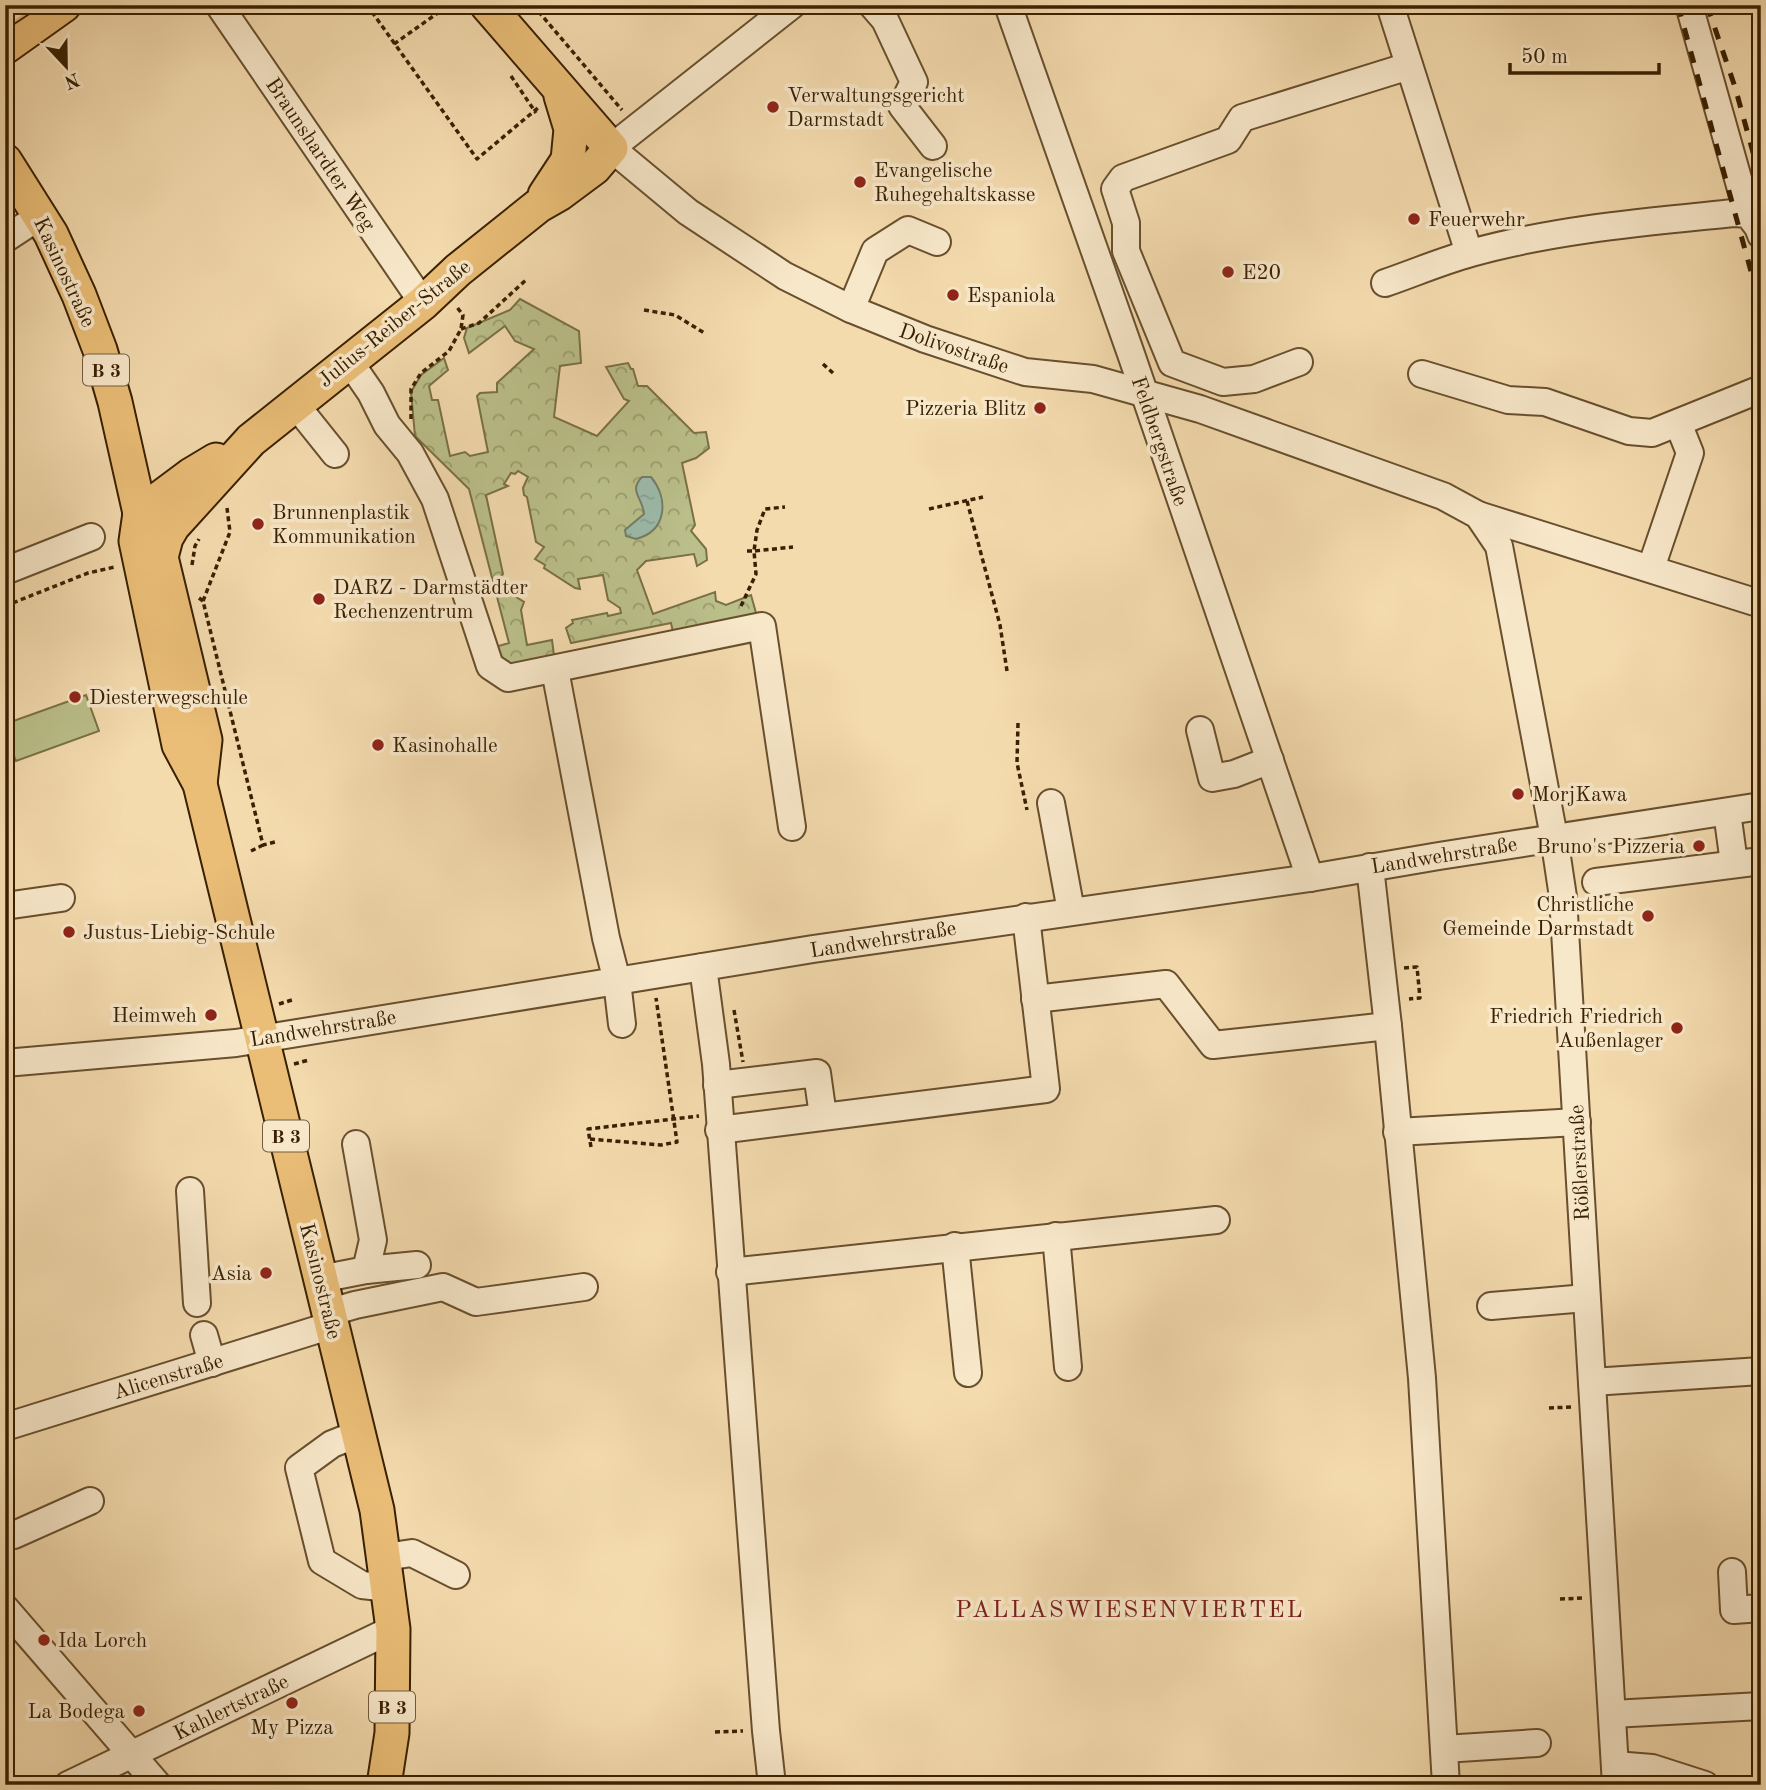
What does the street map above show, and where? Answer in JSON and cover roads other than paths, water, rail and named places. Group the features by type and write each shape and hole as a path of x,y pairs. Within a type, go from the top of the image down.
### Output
{"main road":[{"path":"5,47 64,5"},
{"name":"Dolivostraße","path":"488,5 547,100 611,148"},
{"path":"547,100 571,129 568,160"},
{"name":"Julius-Reiber-Straße","path":"176,563 166,538 173,526 251,440 349,361 437,301 458,270 538,206 594,168 611,148"},
{"name":"Julius-Reiber-Straße","path":"538,206 568,160"},
{"name":"Kasinostraße","path":"5,161 51,234 79,295 100,349 115,402 140,513 136,541 179,745 200,784 360,1433 387,1573 393,1629 392,1733 384,1785"},
{"name":"Julius-Reiber-Straße","path":"140,513 191,475 251,440"},
{"name":"Kasinostraße","path":"140,513 176,563 205,740 200,784"}],"street":[{"path":"5,25 34,5"},
{"name":"Braunshardter Weg","path":"219,5 437,301"},
{"name":"Julius-Reiber-Straße","path":"611,148 792,5"},
{"path":"872,5 885,20 914,82 902,106 933,146"},
{"name":"Feldbergstraße","path":"1007,5 1310,878"},
{"path":"1390,5 1469,253"},
{"path":"1689,5 1754,225"},
{"path":"1299,362 1254,379 1223,382 1172,363 1126,251 1126,223 1115,189 1123,178 1228,140 1242,118 1409,65"},
{"path":"568,160 587,149 611,148"},
{"name":"Dolivostraße","path":"611,148 688,212 785,276 850,309 925,340 1025,372 1093,379 1199,409 1443,496 1478,515 1499,546"},
{"path":"1080,210 1117,197"},
{"path":"1385,283 1469,253 1611,226 1734,213 1754,225"},
{"path":"5,239 40,216"},
{"path":"850,309 875,251 908,230 937,242"},
{"path":"349,361 371,393 387,425 410,453 435,499 491,667 508,678 762,626 792,827"},
{"path":"1422,374 1508,400 1545,402 1629,431 1652,433 1761,389"},
{"path":"1199,409 1210,378"},
{"path":"295,404 335,454"},
{"path":"1651,568 1690,453 1678,423"},
{"path":"1478,515 1761,604"},
{"path":"5,571 91,537"},
{"name":"Rößlerstraße","path":"1499,546 1563,897 1616,1775"},
{"path":"555,670 606,938 617,981 622,1024"},
{"path":"1200,730 1212,778 1234,774 1270,760"},
{"path":"1051,803 1071,911"},
{"name":"Landwehrstraße","path":"5,1063 236,1043 703,967 1310,878 1761,806"},
{"path":"1727,812 1734,863"},
{"path":"1596,882 1761,861"},
{"path":"1370,867 1422,1378 1446,1785"},
{"path":"5,906 61,898"},
{"path":"719,1130 1046,1089 1026,918"},
{"path":"703,967 717,1085 772,1785"},
{"path":"1035,999 1166,984 1213,1045 1388,1026"},
{"path":"717,1085 817,1073 823,1116"},
{"path":"1397,1132 1577,1122"},
{"path":"356,1144 373,1240 366,1270"},
{"path":"190,1191 197,1303"},
{"path":"730,1272 1216,1220"},
{"path":"1056,1236 1068,1367"},
{"path":"955,1246 968,1373"},
{"path":"320,1279 366,1270 417,1265"},
{"name":"Alicenstraße","path":"5,1427 212,1363 330,1319 355,1305 443,1287 476,1302 583,1287"},
{"path":"1491,1307 1586,1298"},
{"path":"204,1335 212,1363"},
{"path":"1592,1382 1761,1371"},
{"path":"360,1433 332,1444 299,1468 322,1561 362,1585 387,1573 412,1553 456,1574"},
{"path":"13,1535 90,1502"},
{"path":"1732,1572 1734,1610 1761,1608"},
{"path":"5,1608 158,1785"},
{"name":"Kahlertstraße","path":"68,1785 393,1629"},
{"path":"1612,1714 1761,1706"},
{"path":"1444,1749 1537,1743"},
{"path":"1616,1775 1652,1768 1705,1785"}],"water":[{"path":"642,477 651,477 657,486 661,495 662,513 654,529 636,539 626,536 625,530 644,514 636,491"}],"tram line":[{"path":"5,30 43,5"}],"railway":[{"path":"1678,5 1761,308"},
{"path":"1707,5 1735,87 1754,156"}],"place":[{"name":"Verwaltungsgericht Darmstadt","path":"773,107"},
{"name":"Evangelische Ruhegehaltskasse","path":"860,182"},
{"name":"Feuerwehr","path":"1414,219"},
{"name":"E20","path":"1228,272"},
{"name":"Espaniola","path":"953,295"},
{"name":"Pizzeria Blitz","path":"1040,408"},
{"name":"Brunnenplastik Kommunikation","path":"258,524"},
{"name":"DARZ - Darmstädter Rechenzentrum","path":"319,599"},
{"name":"Diesterwegschule","path":"75,697"},
{"name":"Kasinohalle","path":"378,745"},
{"name":"MorjKawa","path":"1518,794"},
{"name":"Bruno's Pizzeria","path":"1699,846"},
{"name":"Christliche Gemeinde Darmstadt","path":"1648,916"},
{"name":"Justus-Liebig-Schule","path":"69,932"},
{"name":"Heimweh","path":"211,1015"},
{"name":"Friedrich Friedrich Außenlager","path":"1677,1028"},
{"name":"Asia","path":"266,1273"},
{"name":"Ida Lorch","path":"44,1640"},
{"name":"My Pizza","path":"292,1703"},
{"name":"La Bodega","path":"139,1711"}],"district":[{"name":"PALLASWIESENVIERTEL","path":"1130,1609"}]}
